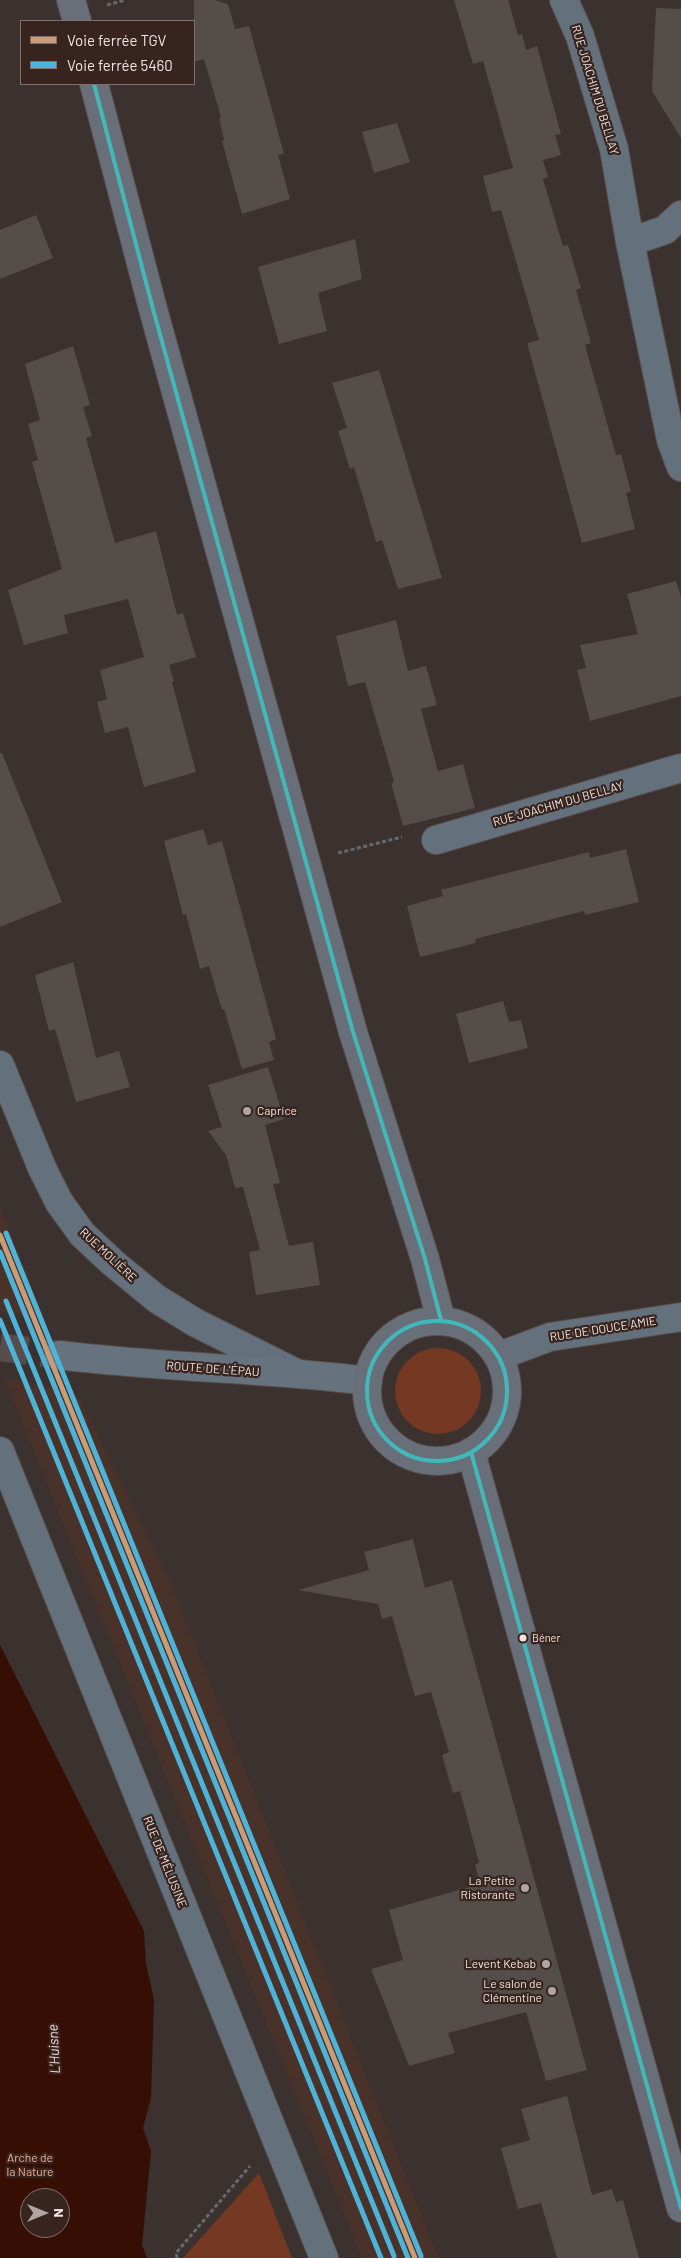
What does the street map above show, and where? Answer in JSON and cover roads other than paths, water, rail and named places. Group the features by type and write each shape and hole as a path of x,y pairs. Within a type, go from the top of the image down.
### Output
{"main road":[{"path":"71,0 77,20"},
{"path":"94,85 153,309 306,862 354,1032 422,1250 441,1320"},
{"path":"441,1320 465,1326 485,1339 499,1356 506,1375 508,1396 502,1419 487,1440 471,1452 451,1460 430,1461 410,1456 392,1444 378,1428 370,1409 368,1381 377,1354 390,1338 406,1328 423,1322 441,1320"},
{"path":"471,1452 681,2208"}],"street":[{"name":"RUE JOACHIM DU BELLAY","path":"564,0 580,36 614,149 630,242 670,440 681,467"},
{"path":"630,242 665,230 681,215"},
{"name":"RUE JOACHIM DU BELLAY","path":"436,840 681,768"},
{"name":"RUE MOLIÈRE","path":"0,1065 42,1168 59,1202 82,1234 113,1263 157,1299 196,1322 294,1372"},
{"name":"RUE DE DOUCE AMIE","path":"499,1356 550,1337 681,1317"},
{"name":"ROUTE DE L'ÉPAU","path":"59,1355 156,1365 294,1372 368,1381"},
{"name":"RUE DE MÉLUSINE","path":"2,1460 324,2258"}],"water":[{"name":"L'Huisne","path":"0,1645 144,1931 146,1964 154,2000 151,2098 143,2128 151,2151 142,2245 147,2258 0,2258"}],"tunnel":[{"path":"0,1347 59,1355"}],"rail line":[{"name":"TGV","path":"0,1235 415,2258"},
{"name":"5460","path":"0,1252 408,2258"}],"place":[{"name":"Caprice","path":"247,1111"},
{"name":"Béner","path":"523,1638"},
{"name":"La Petite Ristorante","path":"525,1888"},
{"name":"Levent Kebab","path":"546,1964"},
{"name":"Le salon de Clémentine","path":"552,1991"}],"park label":[{"name":"Arche de la Nature","path":"30,2165"}]}
